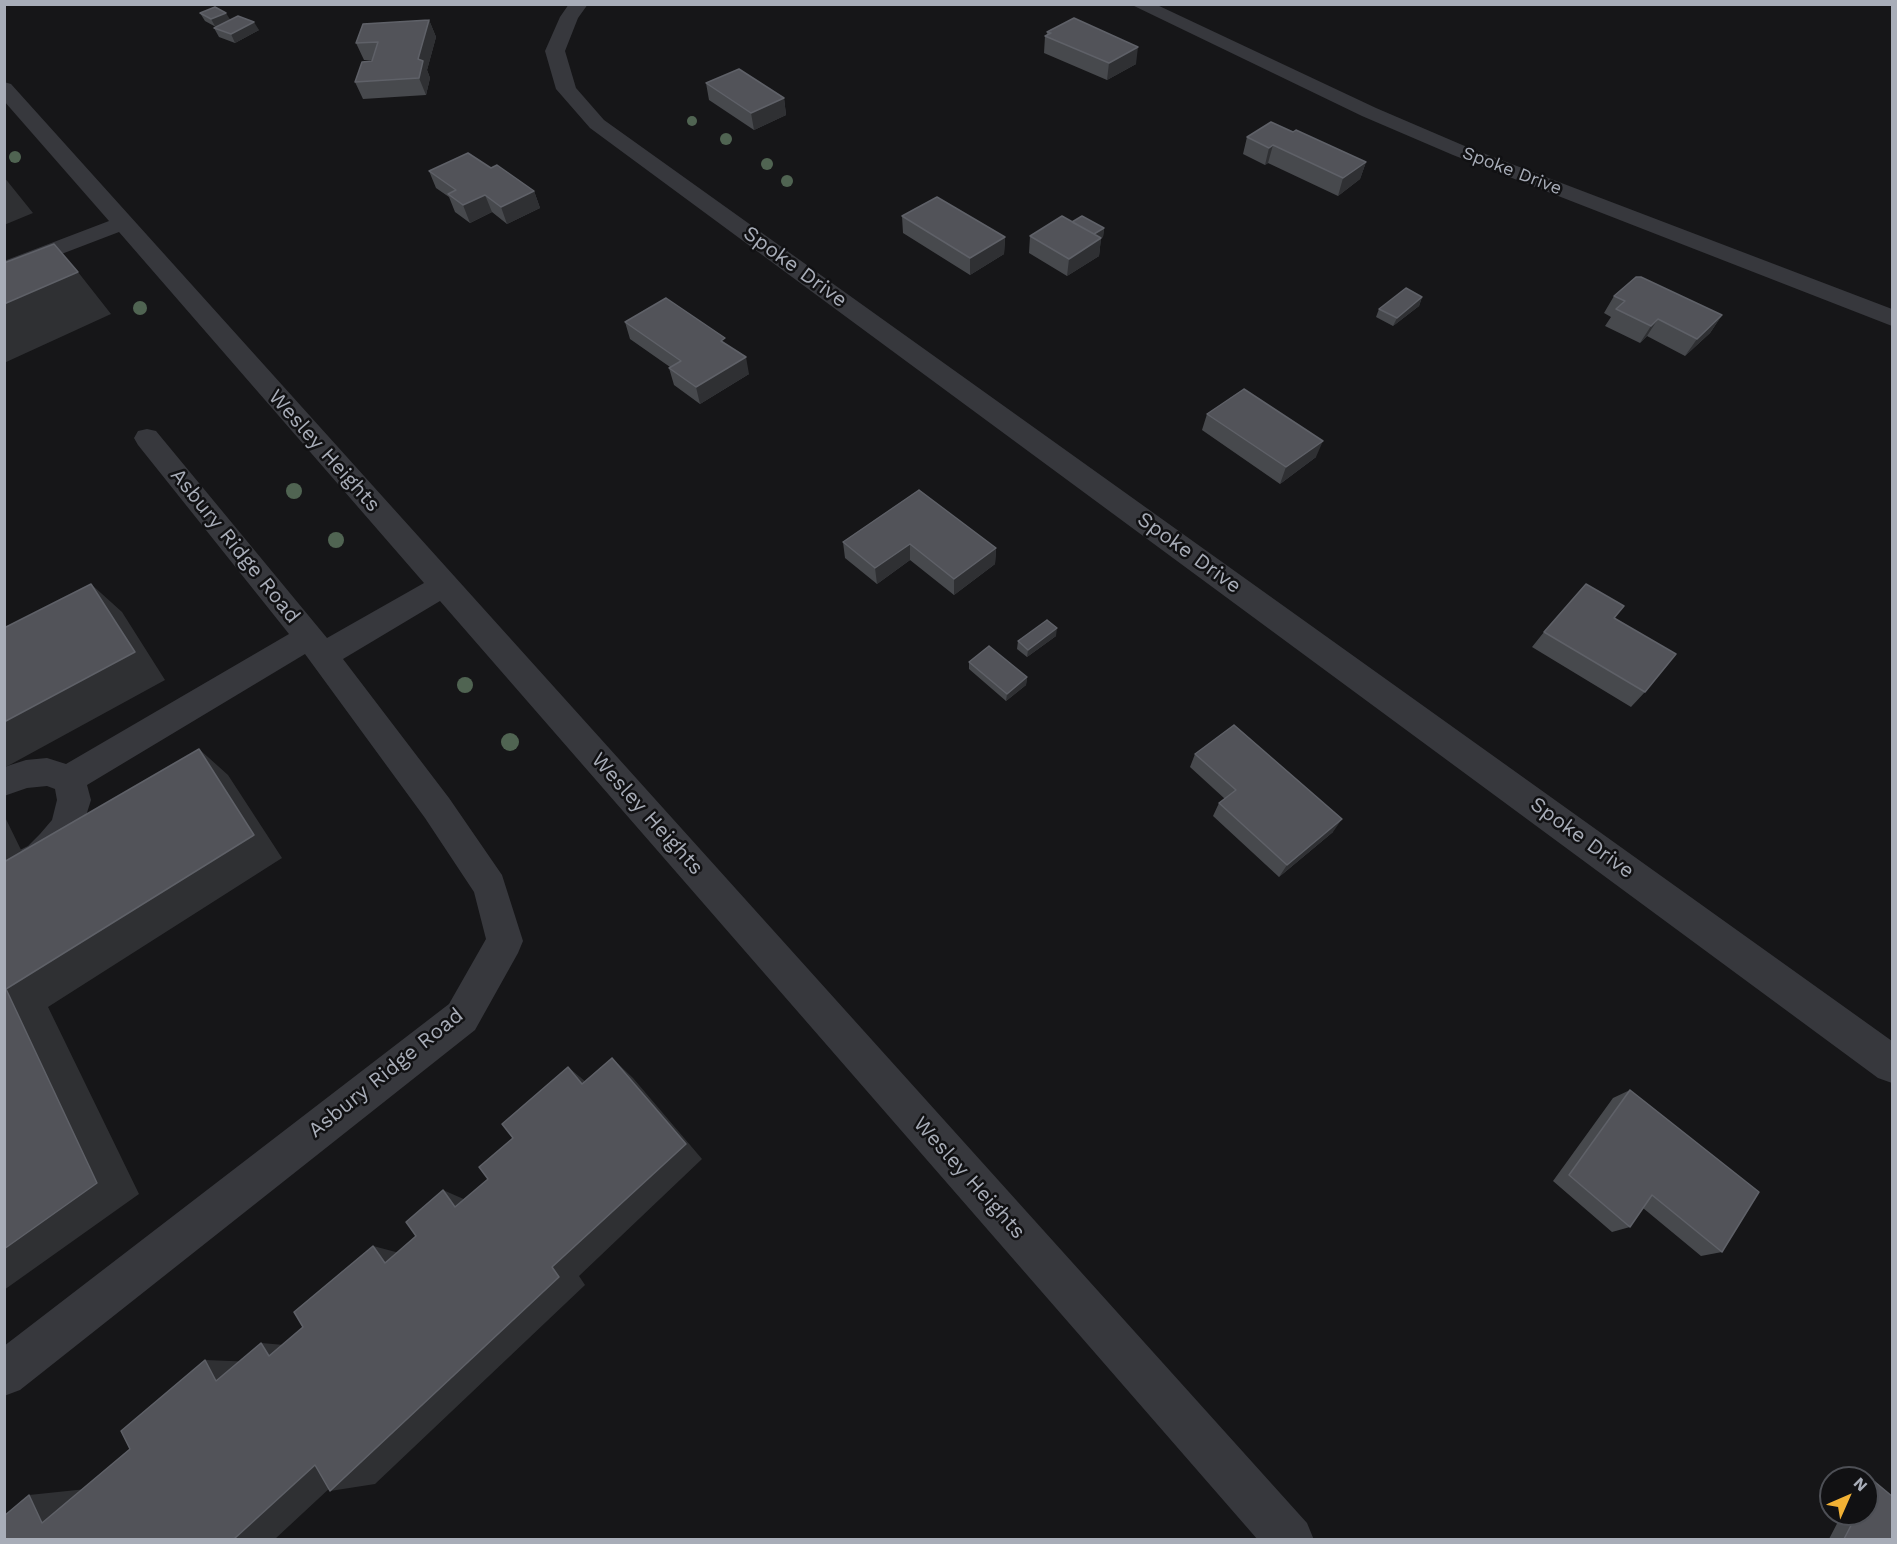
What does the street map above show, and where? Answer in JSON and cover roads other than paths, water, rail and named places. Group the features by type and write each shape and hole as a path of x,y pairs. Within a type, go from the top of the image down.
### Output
{"street":[{"name":"Spoke Drive","path":"579,4 569,17 555,51 566,89 597,124 1893,1064"},
{"name":"Spoke Drive","path":"1139,4 1369,112 1460,151 1893,318"},
{"name":"Wesley Heights","path":"4,88 1290,1539"},
{"path":"4,269 123,223"},
{"name":"Asbury Ridge Road","path":"4,1374 462,1017 505,941 490,886 437,808 316,646 147,438"},
{"path":"4,782 26,774 46,772 69,780 316,646 444,585"},
{"path":"4,876 40,857 67,827 74,800 69,780"}]}
